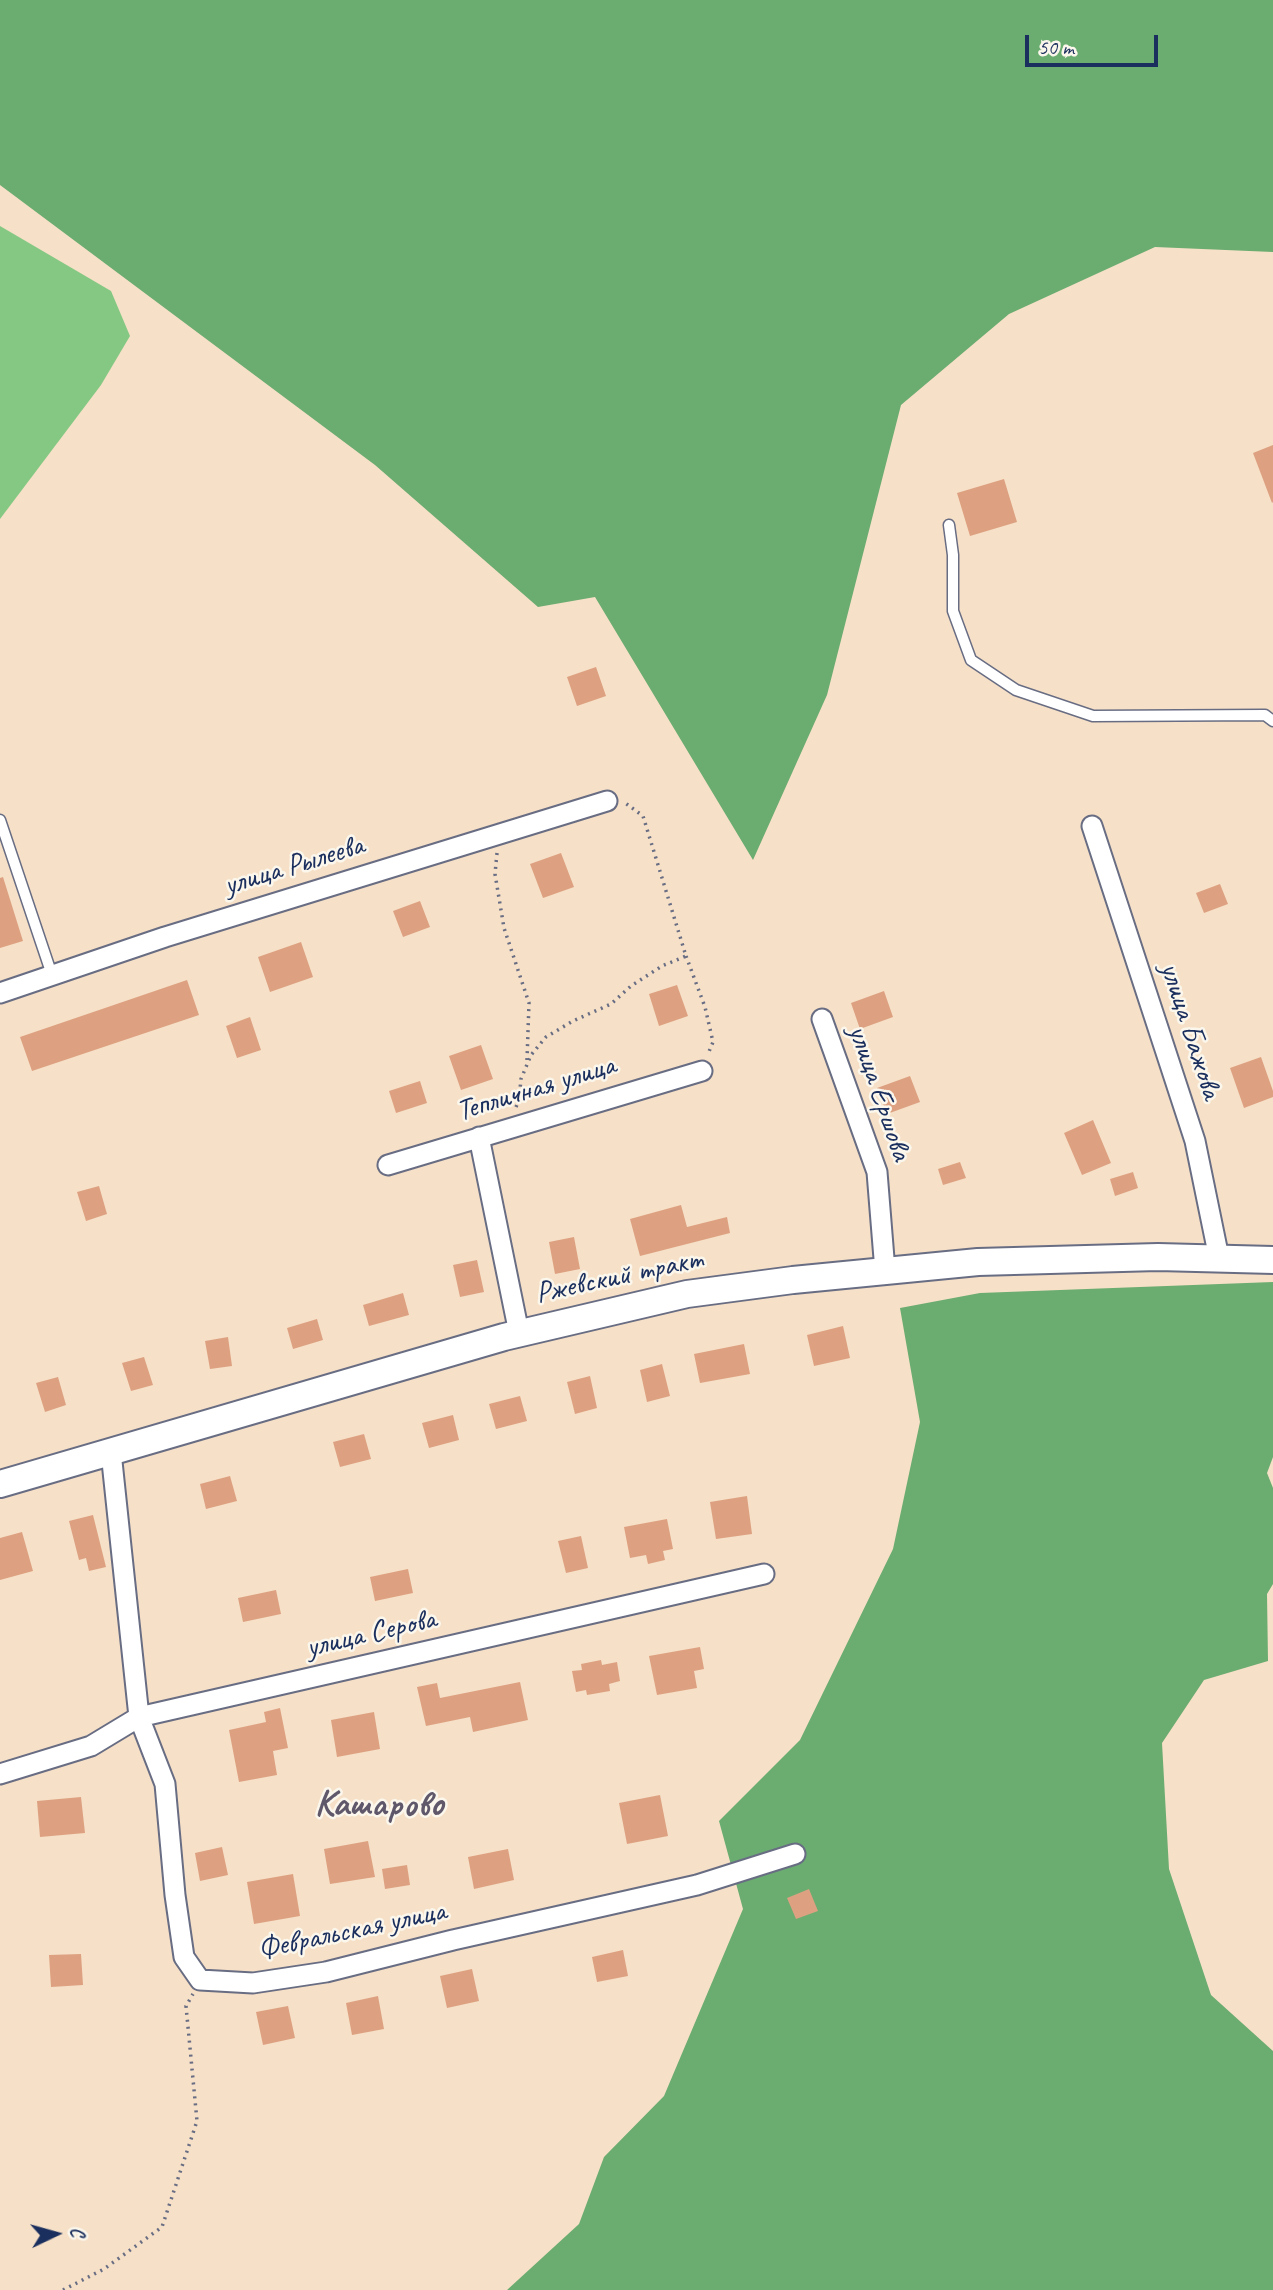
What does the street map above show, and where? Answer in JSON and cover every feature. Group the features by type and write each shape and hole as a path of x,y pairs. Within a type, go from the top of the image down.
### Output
{"main road":[{"name":"Ржевский тракт","path":"0,1484 519,1333 687,1294 793,1280 978,1262 1158,1256 1273,1260"}],"street":[{"name":"улица Рылеева","path":"0,993 165,937 607,801"},
{"name":"улица Бажова","path":"1092,826 1195,1141 1219,1258"},
{"name":"улица Ершова","path":"822,1019 877,1172 885,1271"},
{"name":"Тепличная улица","path":"388,1165 702,1070"},
{"path":"479,1137 519,1333"},
{"path":"111,1451 139,1717 165,1784 175,1895 184,1957 200,1980"},
{"name":"улица Серова","path":"0,1774 91,1746 139,1717 764,1574"},
{"name":"Февральская улица","path":"200,1980 253,1983 326,1972 453,1940 698,1885 795,1854"}],"lane":[{"path":"949,525 953,555 953,611 971,660 1016,690 1093,716 1265,715 1273,721"},
{"path":"0,820 52,975"}],"path":[{"path":"607,801 622,801 643,816 686,956 705,1007 713,1042 702,1070"},
{"path":"500,834 495,874 504,928 529,1003 527,1066"},
{"path":"506,1129 519,1100 522,1079 531,1055 546,1037 611,1004 631,986 686,956"},
{"path":"63,2290 104,2269 162,2227 197,2121 186,2006 200,1980"}],"green space":[{"path":"0,0 1273,0 1273,252 1155,247 1009,314 901,405 827,695 753,860 595,597 538,607 375,465 0,185"},
{"path":"0,226 111,291 130,336 101,385 0,519"},
{"path":"1273,1282 1273,1457 1267,1473 1273,1488 1273,1584 1267,1594 1268,1661 1204,1680 1162,1743 1169,1869 1211,1995 1273,2051 1273,2290 507,2290 579,2224 604,2157 664,2096 743,1909 719,1821 800,1740 893,1549 920,1422 900,1308 980,1293"}],"building":[{"path":"1273,445 1273,502 1272,503 1253,453"},
{"path":"1004,479 1017,522 970,536 957,493"},
{"path":"596,667 606,696 577,706 567,677"},
{"path":"561,853 574,887 543,898 530,864"},
{"path":"3,877 23,941 0,948 0,878"},
{"path":"1220,884 1228,904 1204,913 1196,893"},
{"path":"420,901 430,927 403,937 393,911"},
{"path":"301,942 313,977 270,992 258,957"},
{"path":"187,980 199,1015 32,1071 20,1037"},
{"path":"677,985 688,1016 659,1026 649,994"},
{"path":"884,991 893,1017 860,1029 851,1003"},
{"path":"250,1017 261,1050 237,1058 226,1026"},
{"path":"481,1045 493,1079 461,1090 449,1056"},
{"path":"1261,1057 1273,1097 1244,1108 1230,1068"},
{"path":"910,1076 920,1102 887,1114 877,1088"},
{"path":"420,1081 427,1103 396,1113 389,1091"},
{"path":"1093,1120 1111,1163 1082,1175 1064,1133"},
{"path":"960,1162 966,1178 943,1185 938,1169"},
{"path":"1133,1172 1138,1188 1115,1196 1110,1179"},
{"path":"99,1186 107,1214 86,1221 77,1192"},
{"path":"681,1205 687,1227 727,1217 730,1233 640,1256 630,1219"},
{"path":"574,1237 580,1269 555,1274 549,1242"},
{"path":"477,1260 484,1292 460,1297 453,1265"},
{"path":"403,1293 409,1315 369,1326 363,1305"},
{"path":"317,1319 323,1340 293,1349 287,1328"},
{"path":"843,1326 850,1358 814,1366 807,1335"},
{"path":"228,1337 232,1366 210,1369 205,1341"},
{"path":"744,1344 750,1374 700,1383 694,1354"},
{"path":"144,1357 153,1385 131,1391 122,1363"},
{"path":"662,1364 670,1396 647,1402 640,1370"},
{"path":"590,1376 597,1408 575,1414 567,1382"},
{"path":"58,1377 66,1405 45,1412 36,1383"},
{"path":"520,1396 527,1421 496,1429 489,1404"},
{"path":"453,1415 459,1440 429,1448 422,1423"},
{"path":"364,1434 371,1459 340,1467 333,1442"},
{"path":"230,1476 237,1501 206,1509 200,1484"},
{"path":"747,1496 752,1534 716,1539 710,1502"},
{"path":"93,1515 106,1567 89,1571 86,1558 79,1560 69,1521"},
{"path":"667,1519 673,1549 663,1551 665,1560 648,1564 646,1555 630,1558 624,1527"},
{"path":"22,1532 33,1571 0,1580 0,1538"},
{"path":"581,1536 588,1568 566,1573 558,1541"},
{"path":"408,1569 413,1593 375,1601 370,1577"},
{"path":"276,1590 281,1614 243,1622 238,1598"},
{"path":"700,1647 704,1669 694,1671 697,1688 657,1695 649,1656"},
{"path":"601,1660 602,1665 617,1662 620,1681 609,1684 610,1691 587,1695 586,1690 576,1692 572,1671 582,1670 581,1664"},
{"path":"520,1682 528,1720 473,1732 470,1717 426,1726 417,1687 437,1683 440,1698"},
{"path":"280,1708 288,1748 273,1751 277,1775 239,1782 229,1730 266,1722 264,1712"},
{"path":"374,1712 380,1749 337,1757 331,1720"},
{"path":"660,1795 668,1836 627,1844 619,1803"},
{"path":"81,1797 85,1833 40,1837 37,1801"},
{"path":"368,1841 375,1877 330,1884 324,1849"},
{"path":"222,1847 228,1875 200,1881 195,1853"},
{"path":"508,1849 514,1880 474,1889 468,1857"},
{"path":"407,1865 410,1885 385,1889 382,1869"},
{"path":"293,1874 300,1916 254,1924 247,1882"},
{"path":"809,1889 818,1911 796,1919 787,1898"},
{"path":"623,1950 628,1976 597,1982 592,1957"},
{"path":"81,1954 83,1985 51,1987 49,1955"},
{"path":"472,1969 479,2001 447,2008 440,1976"},
{"path":"378,1996 384,2029 352,2035 346,2003"},
{"path":"288,2006 295,2038 263,2045 256,2012"}],"district":[{"name":"Кашарово","path":"379,1805"}]}
